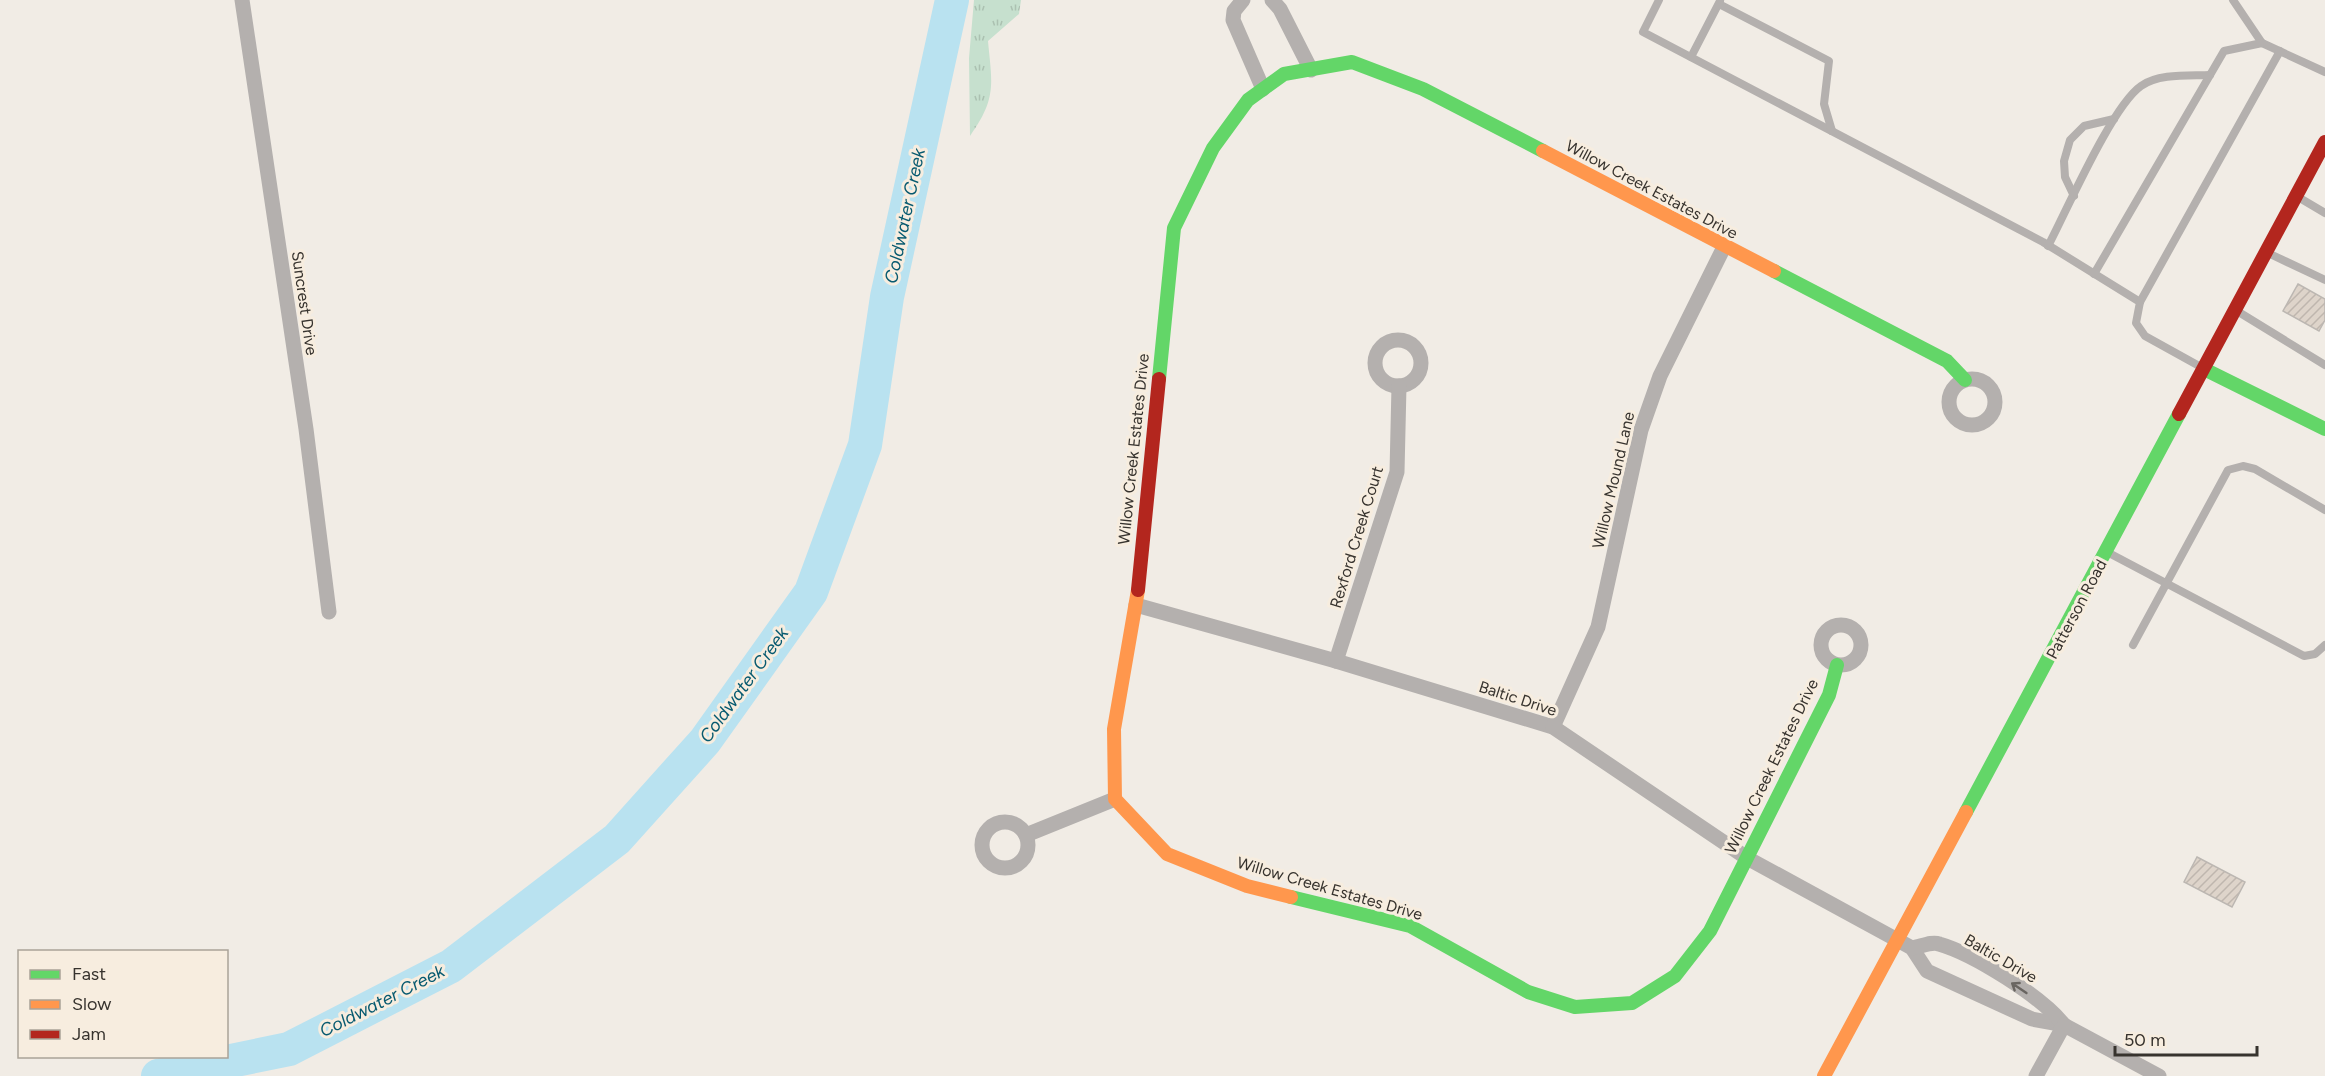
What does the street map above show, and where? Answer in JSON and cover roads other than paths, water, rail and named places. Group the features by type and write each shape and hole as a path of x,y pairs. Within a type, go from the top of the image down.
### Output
{"street":[{"name":"Suncrest Drive","path":"242,0 306,429 329,612"},
{"path":"1243,0 1234,11 1233,20 1263,89"},
{"path":"1272,0 1280,9 1311,69"},
{"name":"Willow Creek Estates Drive","path":"1837,665 1829,695 1710,931 1675,976 1632,1003 1575,1007 1528,992 1410,926 1247,886 1167,854 1115,799 1114,729 1136,605 1174,228 1213,148 1248,100 1284,74 1352,62 1423,89 1947,361 1965,380"},
{"name":"Patterson Road","path":"1824,1076 2325,142"},
{"name":"Willow Mound Lane","path":"1553,727 1598,627 1641,430 1660,376 1724,247"},
{"path":"2204,369 2325,429"},
{"name":"Rexford Creek Court","path":"1336,661 1397,472 1399,386"},
{"name":"Baltic Drive","path":"1136,605 1336,661 1553,727 1747,858 1912,948 1928,972 2032,1019 2064,1025 2159,1076"},
{"path":"1026,835 1115,799"},
{"name":"Baltic Drive","path":"1912,948 1937,942 1993,970 2050,1008 2064,1025"},
{"path":"2036,1076 2064,1025"}],"lane":[{"path":"1659,0 1643,32 2049,246 2140,302"},
{"path":"2233,0 2262,43 2325,72"},
{"path":"1691,57 1720,2 1829,62 1824,104 1832,131"},
{"path":"2094,274 2224,51 2262,43"},
{"path":"2204,369 2145,336 2136,323 2140,302 2280,51"},
{"path":"2049,246 2114,119 2142,85 2169,77 2210,75"},
{"path":"2074,196 2065,177 2064,161 2070,140 2084,126 2114,119"},
{"path":"2296,196 2325,213"},
{"path":"2266,253 2325,280"},
{"path":"2236,310 2325,365"},
{"path":"2133,645 2228,470 2243,466 2255,469 2325,510"},
{"path":"2106,552 2304,656 2315,654 2325,645"}],"waterway":[{"name":"Coldwater Creek","path":"158,1076 289,1049 451,966 617,839 705,741 811,592 865,445 887,297 952,0"}]}
